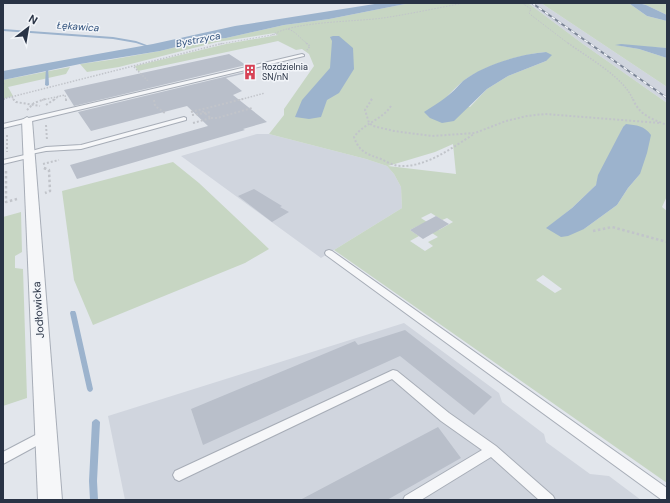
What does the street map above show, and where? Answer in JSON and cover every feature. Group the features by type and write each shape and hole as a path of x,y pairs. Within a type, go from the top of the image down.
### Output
{"street":[{"name":"Jodłowicka","path":"27,120 30,155 30,193 50,500"}],"lane":[{"path":"3,126 303,53"},
{"path":"3,162 46,150 81,147 186,116"},
{"path":"329,253 667,496"},
{"path":"179,475 393,374 445,417 492,450 549,500"},
{"path":"3,458 45,434"},
{"path":"408,500 492,450"}],"path":[{"path":"270,36 280,30 383,18 464,3"},
{"path":"522,3 529,7 531,10 529,13 546,28 616,78 630,94 636,107 650,118 660,123"},
{"path":"293,31 298,27"},
{"path":"288,29 298,34 301,40 310,46 309,49 303,53"},
{"path":"3,99 226,43 278,34"},
{"path":"133,66 143,78 159,89 163,94 155,96 154,103 159,110 169,114"},
{"path":"186,116 210,107 265,93"},
{"path":"27,120 27,111 30,105 44,99 65,95"},
{"path":"47,142 45,106 59,96"},
{"path":"372,98 365,110 369,123 373,126 388,130 432,136 475,133"},
{"path":"206,103 210,107"},
{"path":"391,106 386,113 369,123 356,133 354,137 357,148 364,154 399,166 409,166 420,163 442,153 475,133 506,121 527,116 545,114 635,120 667,125"},
{"path":"211,118 217,118 252,108"},
{"path":"186,116 210,112"},
{"path":"593,231 612,227 667,242"}],"shaded area":[{"path":"528,3 541,3 667,87 667,103 583,44"},
{"path":"257,134 269,134 366,159 387,166 394,174 401,187 402,208 321,258 181,156"},
{"path":"404,323 499,393 502,402 544,434 546,442 590,474 609,476 641,500 125,500 108,416"}],"green space":[{"path":"410,3 528,3 667,103 667,196 662,207 667,211 667,483 334,250 402,208 401,187 394,174 387,166 366,159 269,134 284,115 284,109 314,66 309,54 302,49 296,50 278,41 138,71 135,66 226,44 278,35 275,33 217,42 119,67 87,72 80,64 160,51 204,40 226,38 284,25 329,19","holes":["546,52 546,61 508,76 487,89 470,107 445,99 453,90 470,76 502,62 536,53","623,127 640,174 628,188 617,205 584,229 547,228 572,208 596,185","453,144 456,174 388,166 435,152","431,213 442,220 447,218 453,222 439,230 421,218","420,225 438,237 428,242 433,246 425,251 410,241 419,236 410,230","543,275 562,289 555,293 536,280"]},
{"path":"541,3 631,3 630,4 647,16 667,21 667,48 616,45 639,49 667,58 667,87"},
{"path":"638,3 667,4 667,15 646,5"},
{"path":"70,67 66,74 8,87 13,96 3,99 3,80"},
{"path":"173,162 199,183 269,249 245,263 93,325 74,280 62,191"},
{"path":"21,212 22,252 15,256 15,268 23,269 27,398 3,406 3,217"}],"water":[{"name":"Bystrzyca","path":"381,3 410,3 329,19 284,25 226,38 204,40 160,51 80,64 3,80 3,71 153,44 235,26"},
{"path":"638,3 646,5 667,15 667,21 647,16 630,4"},
{"path":"339,36 353,48 354,69 339,93 327,100 321,117 309,119 295,117 302,100 330,68 332,41 330,37"},
{"path":"621,44 667,48 667,58 639,49 615,45"},
{"path":"546,52 552,55 546,61 508,76 487,89 454,121 442,123 430,118 424,112 448,96 471,75 491,65 525,55"},
{"path":"626,124 643,128 651,135 640,174 628,188 617,205 584,229 568,236 561,237 546,228 572,208 596,185 598,175"}],"building":[{"path":"229,54 246,65 74,106 64,90"},
{"path":"253,70 255,71 226,78 242,91 233,95 267,122 243,129 245,130 77,179 70,165 208,126 187,106 91,131 78,112"},
{"path":"254,189 289,212 272,222 238,196"},
{"path":"436,216 449,224 423,239 410,230"},
{"path":"405,330 492,397 474,415 400,356 203,445 191,409 355,341 358,345"},
{"path":"438,427 461,458 387,500 300,500"}],"waterway":[{"name":"Łękawica","path":"3,30 113,38 136,42 151,47"},
{"path":"47,67 47,85"},
{"path":"73,313 90,389"},
{"path":"94,500 93,481 96,422"}],"railway":[{"path":"532,3 667,98"}],"place":[{"name":"Rozdzielnia SN/nN","path":"250,72"}]}
